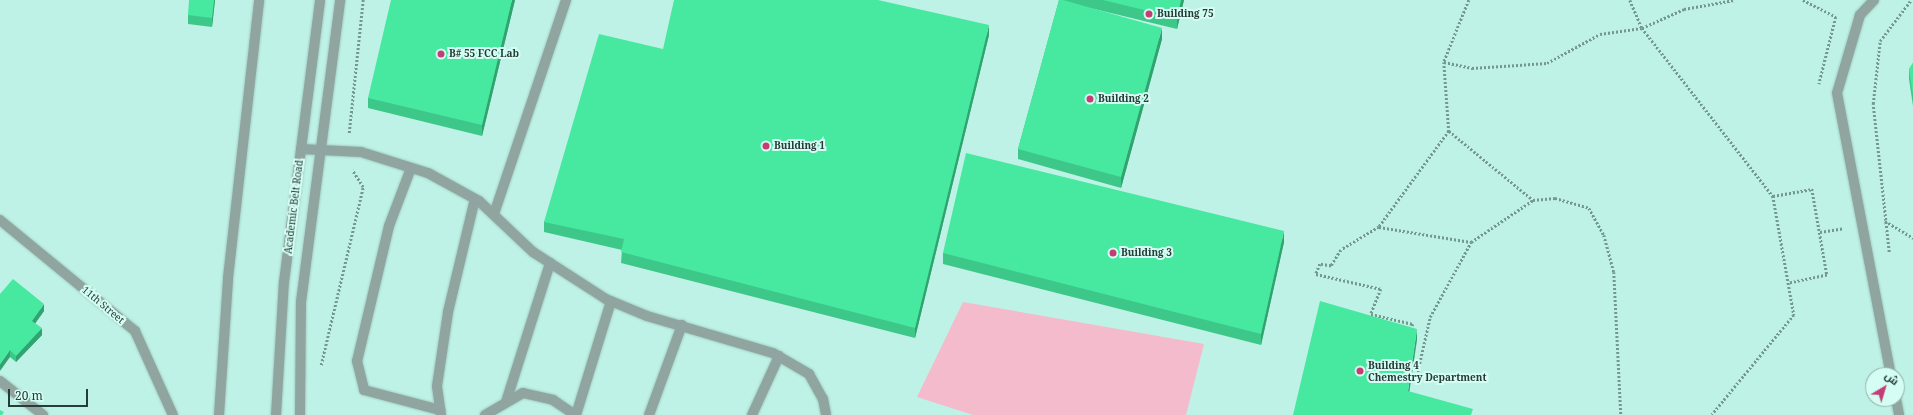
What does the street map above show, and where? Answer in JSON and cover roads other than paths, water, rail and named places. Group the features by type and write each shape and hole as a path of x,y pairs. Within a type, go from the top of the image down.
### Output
{"street":[{"path":"219,415 228,278 259,0"},
{"name":"Academic Belt Road","path":"276,415 284,282 320,0"},
{"name":"Academic Belt Road","path":"300,415 302,302 340,0"},
{"path":"494,214 566,0"},
{"path":"1874,0 1860,15 1837,93 1889,367"},
{"path":"301,149 361,152 411,168 475,199 550,263 611,301 779,356 809,374 823,399 826,415"},
{"path":"411,168 388,226 357,361 364,390 440,413 437,386 448,312 475,199"},
{"name":"11th Street","path":"0,220 135,331 173,415"},
{"path":"506,402 550,263"},
{"path":"485,415 523,393 553,400 576,415 611,301"},
{"path":"649,415 682,325"},
{"path":"752,415 779,356"},
{"path":"0,381 43,415"}],"place":[{"name":"Building 75","path":"1149,14"},
{"name":"B# 55 FCC Lab","path":"441,54"},
{"name":"Building 2","path":"1090,99"},
{"name":"Building 1","path":"766,146"},
{"name":"Building 3","path":"1113,253"},
{"name":"Building 4 Chemestry Department","path":"1360,371"}]}
